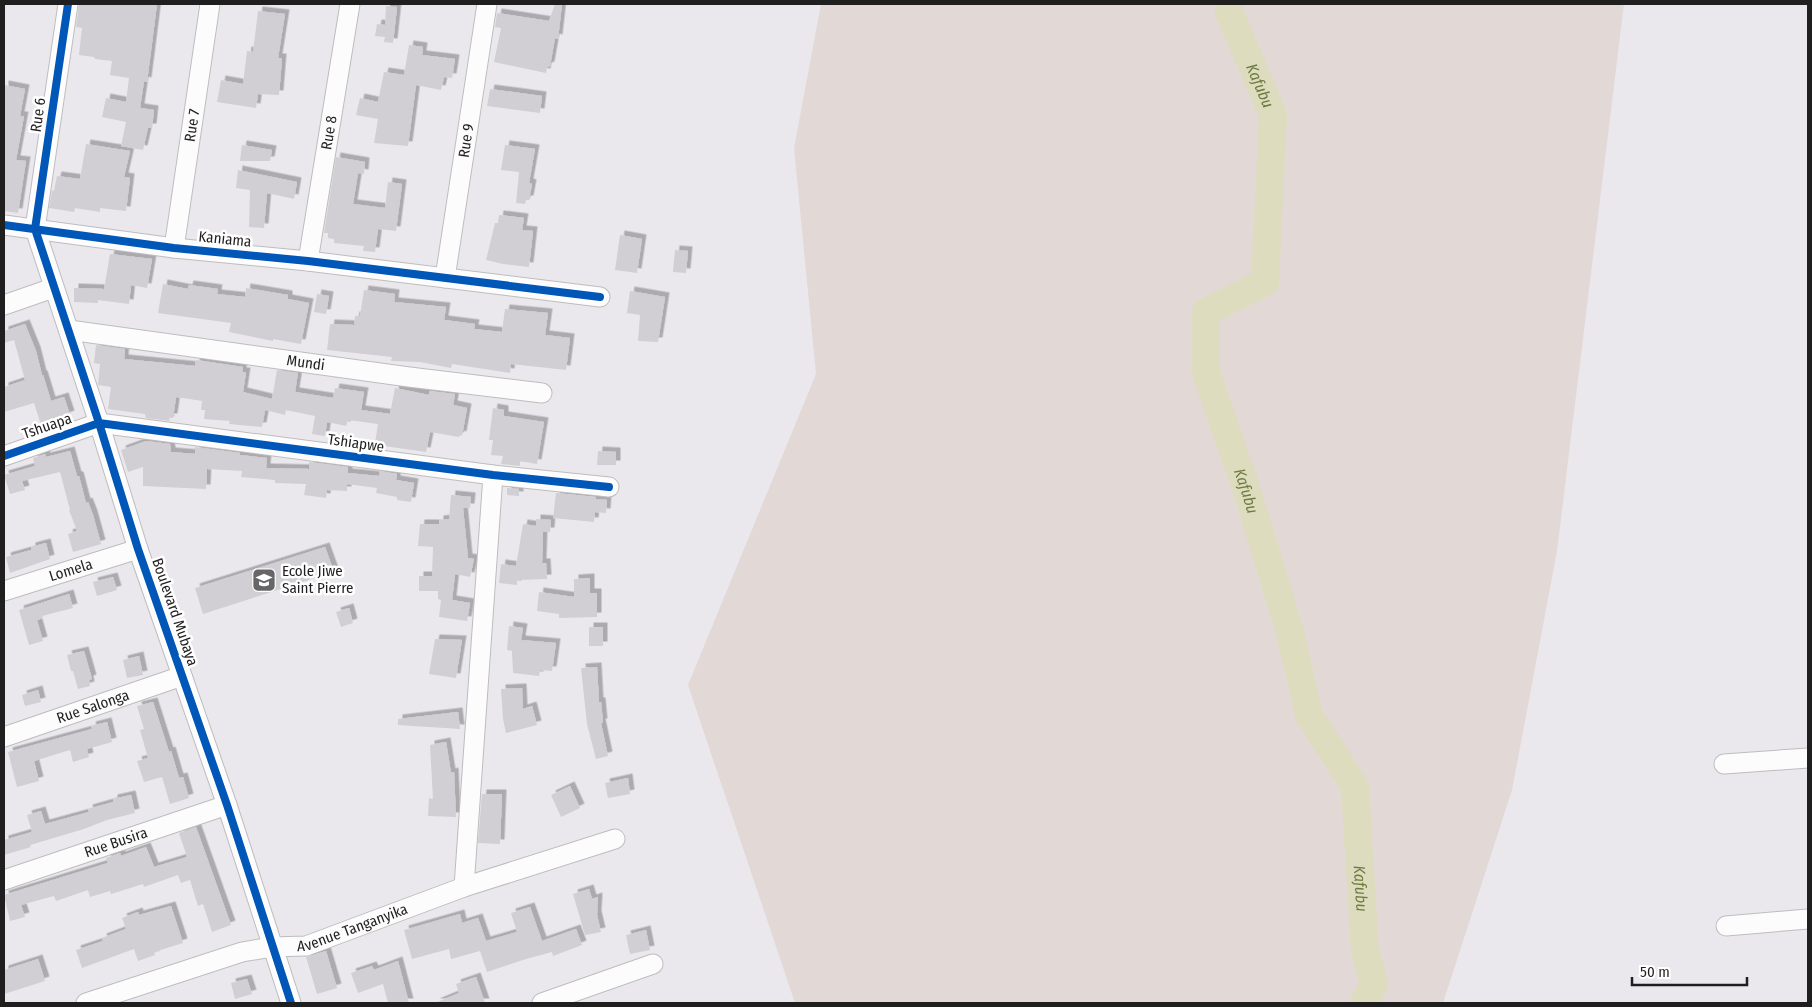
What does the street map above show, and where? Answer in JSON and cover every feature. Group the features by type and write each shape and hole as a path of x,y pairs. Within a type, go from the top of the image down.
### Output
{"street":[{"name":"Rue 6","path":"35,229 68,4"},
{"name":"Rue 7","path":"174,248 210,4"},
{"name":"Rue 8","path":"308,261 350,4"},
{"name":"Rue 9","path":"445,278 487,4"},
{"name":"Kaniama","path":"4,225 174,248 308,261 600,297"},
{"name":"Boulevard Mubaya","path":"35,229 138,549 227,805 291,1003"},
{"path":"4,305 53,288"},
{"name":"Mundi","path":"69,330 409,377 542,393"},
{"name":"Tshuapa","path":"4,456 99,423"},
{"name":"Tshiapwe","path":"99,423 493,475 609,487"},
{"path":"464,887 493,475"},
{"name":"Lomela","path":"4,591 138,549"},
{"name":"Rue Salonga","path":"4,737 182,676"},
{"path":"1724,764 1808,758"},
{"name":"Rue Busira","path":"4,880 227,805"},
{"name":"Avenue Tanganyika","path":"86,1003 242,952 272,947 306,946 464,887 615,839"},
{"path":"1726,926 1808,919"},
{"path":"542,1003 653,964"}],"shaded area":[{"path":"821,4 1624,4 1557,551 1512,790 1443,1003 795,1003 688,685 816,374 794,148"}],"building":[{"path":"79,4 157,4 147,82 144,81 140,108 154,110 152,128 148,128 143,150 121,146 126,122 102,117 106,98 126,102 129,78 110,75 112,61 79,55 82,28 76,27"},
{"path":"555,4 562,4 558,39 555,38 550,66 547,67 546,73 494,62 501,28 495,27 497,13 549,21"},
{"path":"386,6 397,7 393,43 384,42 385,37 375,36 377,24 385,25"},
{"path":"258,11 285,14 278,58 282,58 279,95 258,94 256,108 217,102 221,80 243,84 247,51 253,52"},
{"path":"409,45 423,47 422,55 455,59 452,78 444,77 441,90 416,85 408,146 374,143 378,119 356,115 360,98 378,102 384,72 404,75"},
{"path":"4,85 25,89 20,116 24,116 16,160 26,161 18,213 4,211"},
{"path":"490,89 542,96 540,113 487,106"},
{"path":"86,144 130,151 124,177 130,178 126,211 100,208 100,212 75,208 74,212 49,208 57,176 80,179"},
{"path":"242,145 272,150 270,161 240,161"},
{"path":"505,145 535,149 529,183 532,184 529,200 526,200 525,204 516,203 519,172 501,170"},
{"path":"336,157 365,162 364,174 358,173 353,204 385,208 388,182 402,184 396,231 378,229 375,252 363,251 364,246 334,243 334,239 328,238 328,233 324,233"},
{"path":"238,170 297,182 294,199 267,193 264,228 249,227 250,190 236,188"},
{"path":"499,215 524,218 522,230 533,231 529,267 486,260 495,223 498,223"},
{"path":"620,235 642,239 637,273 615,270"},
{"path":"675,250 688,251 686,273 673,272"},
{"path":"110,254 152,259 147,288 131,285 129,304 98,300 98,303 74,302 74,288 104,289"},
{"path":"163,284 188,289 189,285 218,289 217,294 245,297 246,288 288,295 288,299 309,303 301,344 273,339 273,341 229,332 231,323 158,313"},
{"path":"364,290 395,294 394,302 446,307 444,320 475,324 474,329 502,332 505,309 548,313 545,335 570,338 566,370 511,364 510,373 452,364 451,368 420,362 391,361 392,357 327,350 330,324 354,325 355,316 360,316"},
{"path":"630,291 665,297 658,342 638,341 640,315 627,313"},
{"path":"317,294 329,296 326,314 314,312"},
{"path":"25,324 36,351 51,401 64,397 70,415 41,425 34,403 4,412 4,387 25,380 14,340 4,343 4,331"},
{"path":"96,345 125,349 124,359 195,366 196,360 243,367 242,372 246,372 243,392 272,399 277,370 298,373 295,392 333,398 335,388 364,392 361,410 390,414 395,388 429,395 429,391 455,394 453,405 467,408 462,436 430,432 426,452 375,443 378,424 348,420 346,426 327,422 325,436 312,434 315,416 286,410 285,415 265,410 262,427 229,424 230,421 204,419 205,410 201,410 202,401 176,397 173,418 169,418 170,421 146,418 145,414 108,409 111,387 98,385 100,364 94,363"},
{"path":"493,408 504,410 504,416 544,422 537,464 520,461 520,466 501,464 503,456 491,455 493,440 489,440"},
{"path":"146,441 170,444 171,452 195,454 195,447 267,458 266,468 309,469 309,462 348,467 348,473 379,476 380,471 397,474 396,480 414,483 411,502 397,500 397,497 376,493 377,488 347,484 347,491 327,490 326,498 304,495 306,484 275,483 275,480 241,477 242,471 207,469 206,489 143,486 143,467 128,472 121,450"},
{"path":"70,451 86,503 88,502 93,515 101,544 73,552 68,534 77,531 69,510 60,472 22,481 25,490 10,494 4,475 35,466 33,458 45,454 46,457"},
{"path":"598,451 616,452 616,465 597,465"},
{"path":"507,488 519,489 519,496 507,495"},
{"path":"556,493 607,500 606,513 595,512 594,522 553,518"},
{"path":"451,495 471,497 470,508 463,508 468,558 474,559 470,577 455,574 452,600 470,603 467,621 439,617 441,600 438,599 438,591 419,591 419,576 432,576 433,547 418,546 420,524 439,524 439,520 449,519"},
{"path":"536,519 551,520 550,532 543,532 542,563 546,563 547,579 517,580 517,585 499,583 501,564 516,566 523,524 536,526"},
{"path":"46,543 50,559 10,573 6,557 31,550 31,547"},
{"name":"Ecole Jiwe Saint Pierre","path":"325,547 334,572 203,614 195,588"},
{"path":"113,577 117,590 97,596 93,582"},
{"path":"590,578 590,593 597,593 597,617 559,618 559,614 537,611 539,592 574,597 574,579"},
{"path":"69,594 73,608 42,616 43,618 37,620 43,641 29,645 19,610"},
{"path":"349,608 353,623 341,627 336,612"},
{"path":"509,626 523,628 521,640 556,643 552,671 540,670 539,676 513,673 512,651 507,650"},
{"path":"589,627 603,627 603,646 589,646"},
{"path":"435,639 462,640 456,678 429,674"},
{"path":"84,651 92,679 89,680 90,686 78,689 67,655"},
{"path":"139,656 143,675 127,678 123,660"},
{"path":"597,667 599,702 601,702 603,723 601,723 608,756 596,759 587,724 581,668"},
{"path":"522,688 523,709 532,706 537,725 506,733 501,689"},
{"path":"38,690 41,702 25,706 22,695"},
{"path":"153,702 169,752 171,751 179,778 183,777 189,798 170,804 162,777 144,782 137,761 148,758 140,730 144,729 137,706"},
{"path":"458,712 460,729 398,725 398,719"},
{"path":"107,722 112,742 87,749 89,757 73,762 70,750 34,761 39,781 17,787 8,752 92,729 91,726"},
{"path":"446,742 451,773 454,772 456,817 428,816 429,798 433,799 430,745"},
{"path":"628,778 630,794 608,798 605,783"},
{"path":"570,786 580,808 561,817 551,795"},
{"path":"482,794 502,794 500,844 478,843"},
{"path":"131,795 135,813 107,820 4,855 4,840 32,832 27,815 41,811 45,824 89,812 88,809 113,802 113,799"},
{"path":"196,827 231,925 212,932 203,904 198,906 190,880 181,883 178,875 144,887 143,884 111,894 110,891 90,897 88,890 56,901 54,896 21,905 25,917 10,921 4,895 108,863 106,858 120,853 121,856 146,847 154,867 187,857 179,833"},
{"path":"589,889 592,899 598,897 597,915 601,932 585,935 573,894"},
{"path":"171,906 183,943 154,952 155,955 138,961 134,949 82,968 76,950 103,941 102,938 126,929 122,918 138,912 139,915"},
{"path":"530,907 542,941 576,929 582,945 553,956 552,952 487,972 480,951 451,959 449,949 412,959 404,930 460,914 462,923 478,918 486,941 517,932 511,913"},
{"path":"646,930 650,950 630,954 626,935"},
{"path":"326,951 337,988 317,994 306,957"},
{"path":"38,959 45,981 4,994 4,970"},
{"path":"398,961 409,1003 388,1003 383,984 358,993 351,973 372,966 374,970"},
{"path":"476,977 485,1003 435,1003 459,993 456,984"},
{"path":"247,979 252,994 235,999 231,983"}],"waterway":[{"name":"Kafubu","path":"1229,4 1229,12 1273,115 1265,282 1206,312 1206,372 1248,494 1290,632 1309,715 1355,787 1365,951 1374,983 1364,1003"}],"cycle path":[{"path":"68,4 35,229 138,549 227,805 291,1003"},
{"path":"4,225 174,248 308,261 600,297"},
{"path":"4,456 99,423 493,475 609,487"}],"place":[{"name":"Ecole Jiwe Saint Pierre","path":"264,580"}]}
